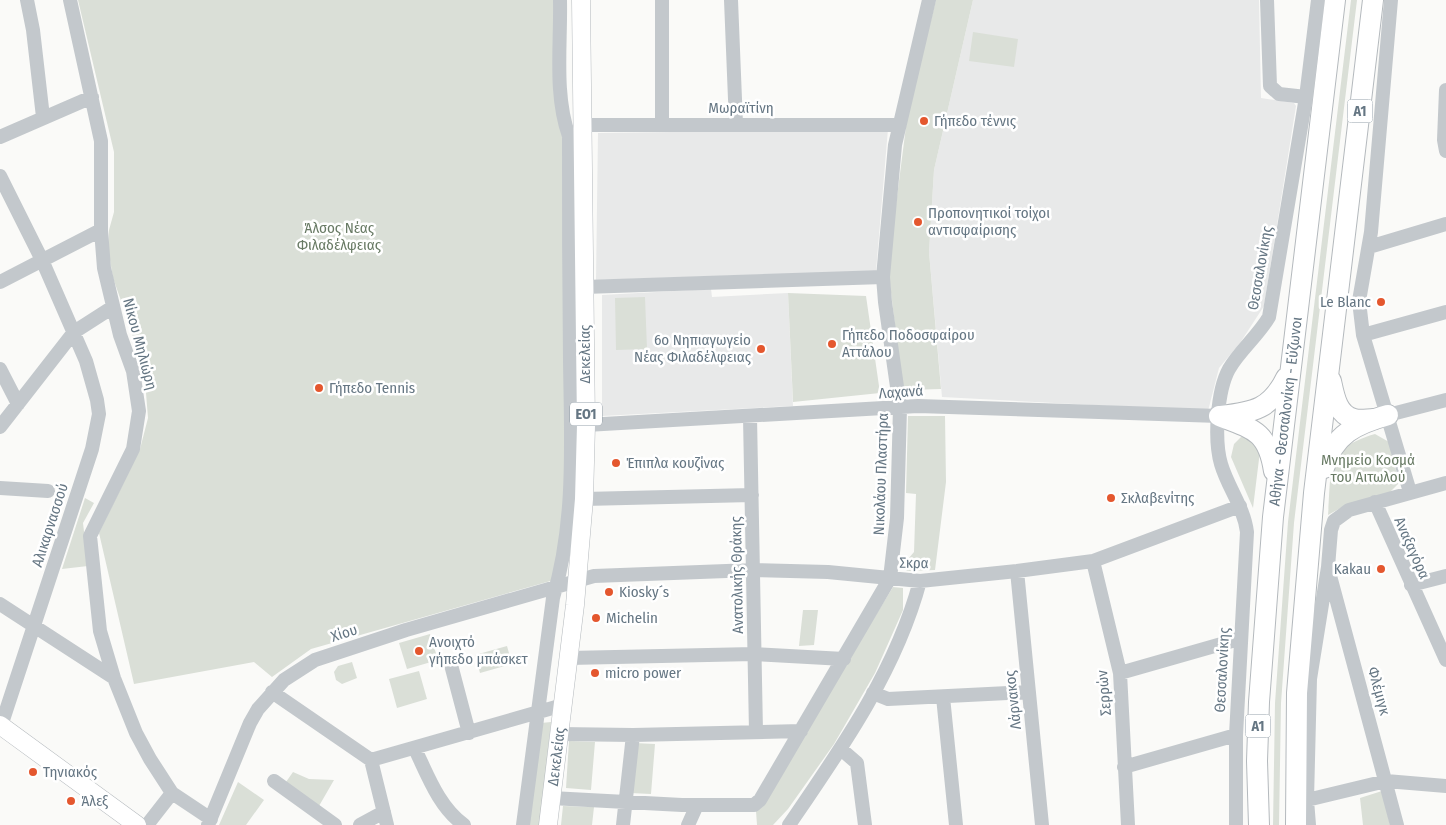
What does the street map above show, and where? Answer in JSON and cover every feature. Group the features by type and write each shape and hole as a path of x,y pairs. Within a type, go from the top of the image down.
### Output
{"highway":[{"name":"Αθήνα - Θεσσαλονίκη - Εύζωνοι","path":"1258,825 1257,761 1259,702 1277,486 1335,0"},
{"name":"Α1","path":"1296,825 1297,693 1314,493 1373,0"},
{"path":"1219,416 1253,410 1272,402 1279,392 1291,363"},
{"path":"1329,371 1334,397 1342,410 1354,420 1381,417"},
{"path":"1219,416 1257,431 1263,438 1272,458 1277,486"},
{"path":"1314,493 1332,446 1347,433 1381,417"}],"main road":[{"name":"Δεκελείας","path":"548,825 578,579 584,499 586,425 581,0"},
{"path":"0,726 137,825"}],"street":[{"path":"27,0 33,30 43,117"},
{"name":"Νίκου Μηλιώρη","path":"70,0 101,141 101,230 104,268 113,307 133,371 139,411 133,449 90,536 100,631 114,678 136,733 172,793"},
{"path":"523,825 537,713 556,587 568,526 570,402 569,136 563,114 561,88 560,0"},
{"path":"662,0 662,124"},
{"path":"732,0 736,124"},
{"name":"Νικολάου Πλαστήρα","path":"697,805 754,805 760,800 844,660 890,578 897,518 900,408 885,302 884,277 890,180 898,125 929,0"},
{"path":"1267,0 1270,86 1279,94 1306,97"},
{"name":"Θεσσαλονίκης","path":"1232,824 1239,639 1247,532 1240,506 1221,465 1217,438 1219,416 1224,381 1230,368 1269,317 1306,97 1318,0"},
{"path":"1391,0 1369,247 1359,301 1363,335 1381,417 1410,492"},
{"path":"1445,143 1446,90"},
{"path":"0,137 92,97"},
{"name":"Μωραϊτίνη","path":"583,125 898,125"},
{"name":"Αλικαρνασσού","path":"0,176 42,260 74,332 93,382 98,414 92,450 0,726"},
{"path":"1369,247 1446,224"},
{"path":"0,282 101,230"},
{"path":"584,286 884,277"},
{"path":"0,427 74,332 113,307"},
{"path":"1363,335 1446,312"},
{"path":"0,369 18,404"},
{"path":"1381,417 1446,400"},
{"name":"Λαχανά","path":"586,425 918,406 1219,416"},
{"name":"Ανατολικής Θράκης","path":"750,417 756,732"},
{"path":"1309,825 1307,800 1310,679 1328,567 1331,530 1334,521 1349,510 1446,483"},
{"path":"0,488 48,491"},
{"path":"584,499 752,495"},
{"name":"Αναξαγόρα","path":"1375,502 1446,660"},
{"name":"Σκρα","path":"578,579 594,576 754,570 828,572 920,581 1017,571 1093,561 1240,506"},
{"name":"Σερρών","path":"1093,561 1120,673 1128,825"},
{"name":"Φλέμιγκ","path":"1328,567 1397,825"},
{"name":"Λάρνακος","path":"1017,571 1042,825"},
{"path":"1411,585 1446,576"},
{"name":"Χίου","path":"210,822 250,723 258,709 272,692 298,670 337,652 578,579"},
{"path":"790,825 842,750 873,693 904,632 920,581"},
{"path":"0,604 114,678"},
{"path":"1120,673 1239,639"},
{"path":"569,658 754,654 844,660"},
{"path":"450,661 470,732"},
{"path":"272,692 371,760 386,818 360,825"},
{"path":"873,693 888,700 1029,692"},
{"path":"943,697 956,825"},
{"path":"371,760 563,706"},
{"path":"559,734 633,735 801,731"},
{"path":"623,825 627,803 633,735"},
{"path":"1124,767 1236,735"},
{"path":"415,749 442,802 455,819 464,825"},
{"path":"842,750 857,764 865,825"},
{"path":"274,781 335,825"},
{"path":"1307,800 1386,781 1446,786"},
{"path":"147,825 172,793 210,822"},
{"path":"551,798 697,805 688,825"}],"shaded area":[{"path":"973,0 1259,0 1261,98 1294,103 1296,106 1264,306 1240,343 1219,368 1208,411 942,397 929,252 934,170"},
{"path":"888,129 876,271 596,280 598,133"},
{"path":"711,289 712,297 788,293 793,406 602,416 602,295"}],"green space":[{"name":"Άλσος Νέας Φιλαδέλφειας","path":"78,0 557,0 566,136 567,483 554,580 311,649 272,677 254,662 134,684 99,533 140,449 148,418 146,393 131,329 113,278 108,248 109,230 114,212 114,152"},
{"path":"936,0 973,0 934,170 929,252 941,389 907,390 902,385 888,267 908,111"},
{"path":"1351,0 1357,0 1294,523 1281,703 1279,825 1273,825 1275,703 1288,522"},
{"path":"973,32 1018,39 1014,67 969,61"},
{"name":"Γήπεδο Ποδοσφαίρου Αττάλου","path":"788,293 866,296 880,393 793,402"},
{"path":"645,297 647,349 616,350 615,298"},
{"path":"908,416 945,416 946,482 935,570 907,571 903,565 914,552 916,494 906,493"},
{"name":"Μνημείο Κοσμά του Αιτωλού","path":"1375,434 1389,442 1399,483 1390,492 1344,506 1328,515 1331,474 1339,454 1359,440"},
{"path":"1241,437 1251,438 1260,451 1253,508 1231,457 1234,444"},
{"path":"85,498 94,503 83,523 88,566 62,569"},
{"path":"893,587 903,588 903,610 875,673 834,744 788,809 773,825 757,825 756,811"},
{"path":"803,610 818,610 814,645 799,646"},
{"name":"Ανοιχτό γήπεδο μπάσκετ","path":"430,634 438,660 407,669 399,643"},
{"path":"507,646 512,664 480,673 475,655"},
{"path":"352,662 357,678 342,684 336,680 334,672 338,666"},
{"path":"419,671 427,699 397,708 389,679"},
{"path":"551,722 540,825 527,825 541,723"},
{"path":"569,741 595,742 591,790 566,788"},
{"path":"634,743 655,744 651,794 630,793"},
{"path":"293,772 309,779 334,780 319,806 286,782"},
{"path":"238,782 264,800 246,825 219,825"},
{"path":"1382,791 1390,825 1363,825 1360,798"},
{"path":"563,806 594,807 592,825 561,825"}],"place":[{"name":"Γήπεδο τέννις","path":"924,121"},
{"name":"Προπονητικοί τοίχοι αντισφαίρισης","path":"918,222"},
{"name":"Le Blanc","path":"1381,302"},
{"name":"Γήπεδο Ποδοσφαίρου Αττάλου","path":"832,344"},
{"name":"6ο Νηπιαγωγείο Νέας Φιλαδέλφειας","path":"761,349"},
{"name":"Γήπεδο Tennis","path":"319,388"},
{"name":"Έπιπλα κουζίνας","path":"616,463"},
{"name":"Σκλαβενίτης","path":"1111,498"},
{"name":"Kakau","path":"1381,569"},
{"name":"Kiosky´s","path":"609,592"},
{"name":"Michelin","path":"596,618"},
{"name":"Ανοιχτό γήπεδο μπάσκετ","path":"419,651"},
{"name":"micro power","path":"595,673"},
{"name":"Τηνιακός","path":"33,772"},
{"name":"Άλεξ","path":"71,801"}]}
